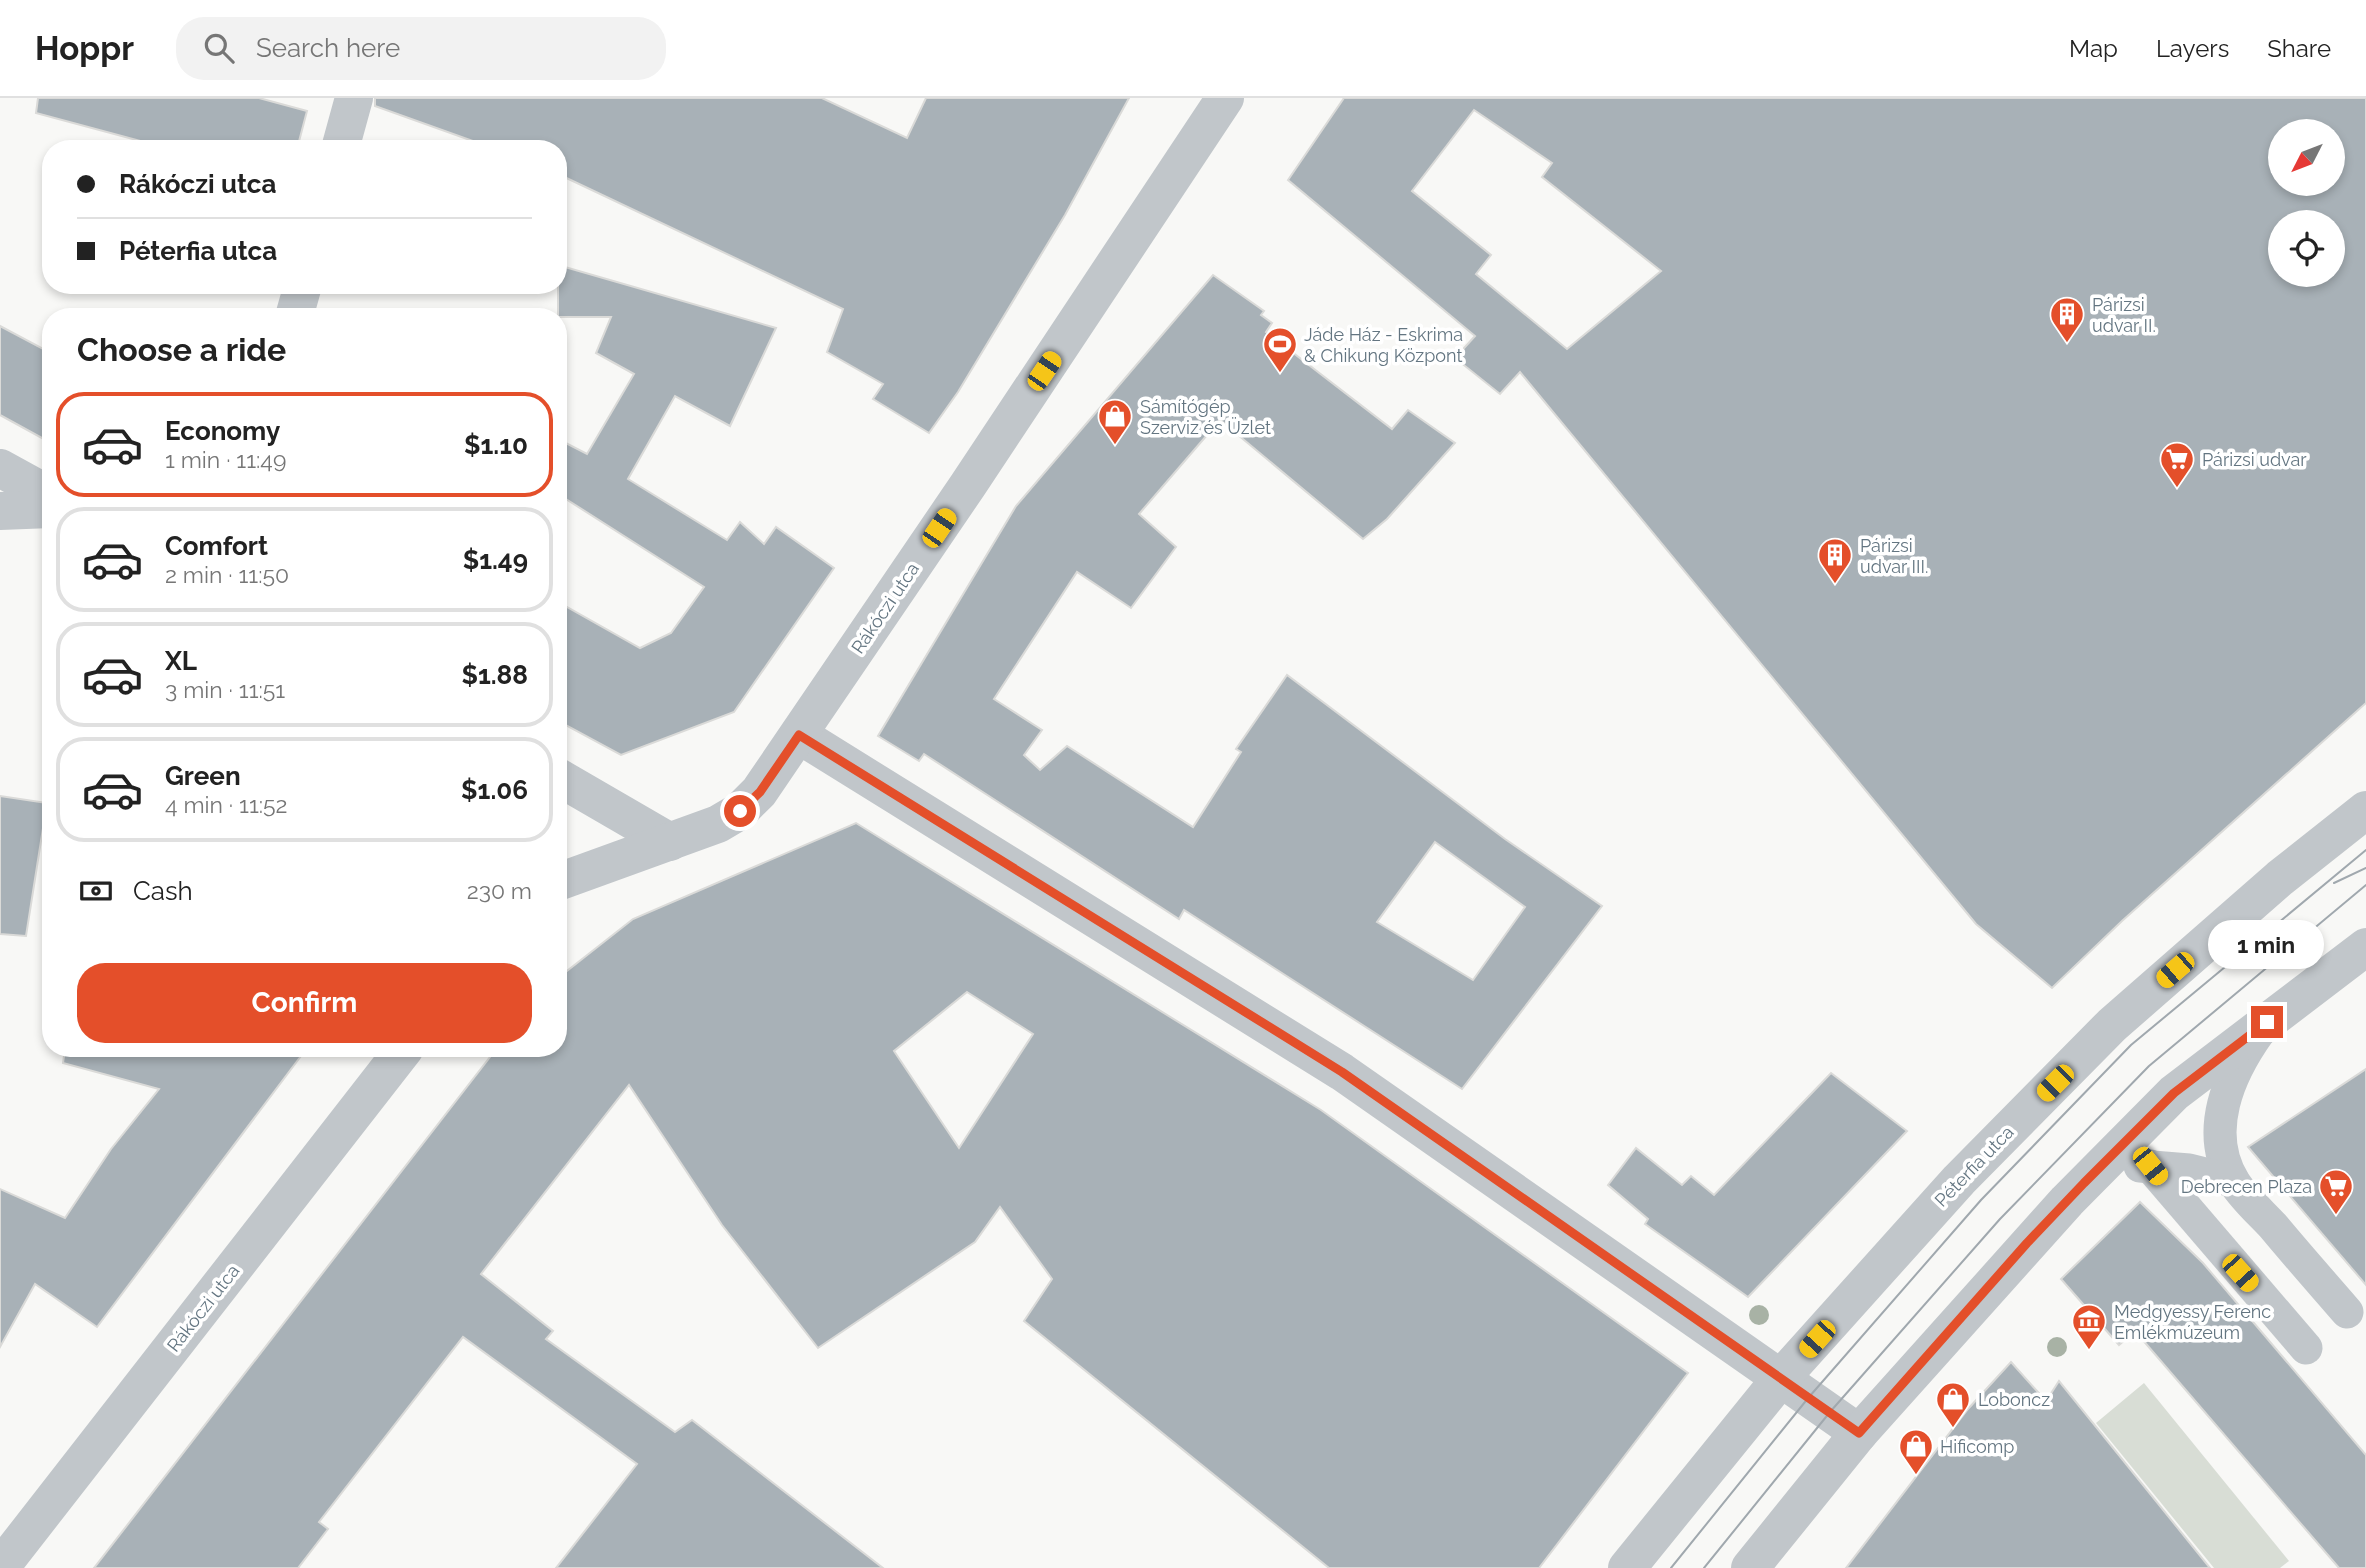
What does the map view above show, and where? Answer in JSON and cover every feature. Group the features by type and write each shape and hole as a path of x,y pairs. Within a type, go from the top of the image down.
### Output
{"street":[{"path":"342,140 354,98"},
{"name":"Rákóczi utca","path":"567,879 718,824 740,811 760,792 1225,98"},
{"path":"0,468 42,491"},
{"path":"0,511 42,509"},
{"path":"799,735 1342,1072 1859,1433"},
{"path":"567,782 670,842"},
{"name":"Péterfia utca","path":"1627,1568 1781,1378 1959,1180 2112,1025 2280,878 2366,810"},
{"path":"1750,1568 1859,1433 2067,1201 2174,1093 2366,947"},
{"name":"Rákóczi utca","path":"0,1568 398,1057"}],"lane":[{"path":"2267,1022 2243,1054 2225,1093 2220,1122 2222,1150 2233,1181 2347,1312"},
{"path":"2067,1201 2108,1172 2129,1166 2189,1170 2233,1181"},
{"path":"2150,1166 2306,1348"}],"shaded area":[{"path":"2144,1383 2289,1561 2280,1568 2214,1568 2096,1423"}],"building":[{"path":"38,98 259,98 307,111 299,140 136,140 36,113"},
{"path":"375,98 822,98 907,138 926,98 1129,98 1065,215 958,392 929,433 873,399 883,384 827,352 843,309 567,178 567,140 470,140 375,106"},
{"path":"1344,98 2366,98 2366,703 2122,921 2052,988 1976,924 1520,372 1500,394 1455,358 1475,336 1288,180","holes":["1474,110 1552,163 1542,177 1661,271 1567,349 1476,274 1491,255 1412,191"]},
{"path":"567,268 776,328 730,426 675,396 628,479 727,540 740,522 764,544 776,527 834,568 734,712 621,755 567,726 567,607 640,648 671,633 704,587 567,500 567,444 587,454 634,374 596,353 611,317 567,317 567,308 558,308 558,294 567,294"},
{"path":"1213,275 1264,311 1261,315 1272,323 1266,332 1392,429 1408,410 1455,443 1387,519 1363,539 1220,420 1139,514 1176,547 1131,608 1077,572 994,699 1042,730 1024,755 1040,770 1067,746 1193,827 1241,752 1236,749 1287,675 1505,839 1602,906 1462,1089 1184,910 1179,919 924,754 919,761 878,736 1016,506","holes":["1435,842 1525,907 1473,980 1377,922"]},
{"path":"0,326 42,348 42,438 0,415"},
{"path":"0,796 42,802 42,835 26,936 0,934"},
{"path":"856,823 1321,1110 1688,1373 1539,1568 1329,1568 1024,1321 1052,1279 1000,1207 975,1242 818,1348 722,1225 629,1085 481,1274 553,1331 546,1339 675,1432 692,1420 883,1568 556,1568 637,1464 463,1337 319,1522 328,1529 298,1568 94,1568 490,1057 567,1057 567,971 633,919","holes":["967,992 1033,1034 959,1148 894,1051"]},
{"path":"64,1057 300,1057 97,1327 35,1284 0,1347 0,1189 65,1218 111,1149 159,1089 63,1063"},
{"name":"Debrecen Plaza","path":"2366,1069 2366,1285 2248,1147"},
{"path":"1831,1073 1907,1131 1748,1297 1645,1224 1648,1219 1608,1185 1636,1148 1682,1185 1691,1176 1714,1195"},
{"path":"2140,1202 2203,1263 2366,1455 2366,1568 2339,1568 2135,1331 2119,1345 2061,1279"},
{"path":"2011,1362 2046,1401 2059,1381 2210,1568 1846,1568 1968,1409"}],"tram line":[{"path":"1671,1568 1809,1397 1981,1200 2131,1045 2366,850"},
{"path":"2334,883 2366,868"},
{"path":"1704,1568 1830,1412 2000,1219 2149,1066 2366,885"}],"place":[{"name":"Párizsi udvar II.","path":"2067,344"},
{"name":"Jáde Ház - Eskrima & Chikung Központ","path":"1280,374"},
{"name":"Sámítógép Szerviz és Üzlet","path":"1115,446"},
{"name":"Párizsi udvar","path":"2177,489"},
{"name":"Párizsi udvar III.","path":"1835,585"},
{"name":"Debrecen Plaza","path":"2336,1216"},
{"name":"Medgyessy Ferenc Emlékmúzeum","path":"2089,1351"},
{"name":"Loboncz","path":"1953,1429"},
{"name":"Hificomp","path":"1916,1476"}],"route":[{"path":"740,811 760,792 799,735 1342,1072 1432,1132 1859,1433 2027,1243 2084,1183 2174,1093 2267,1022"}]}
